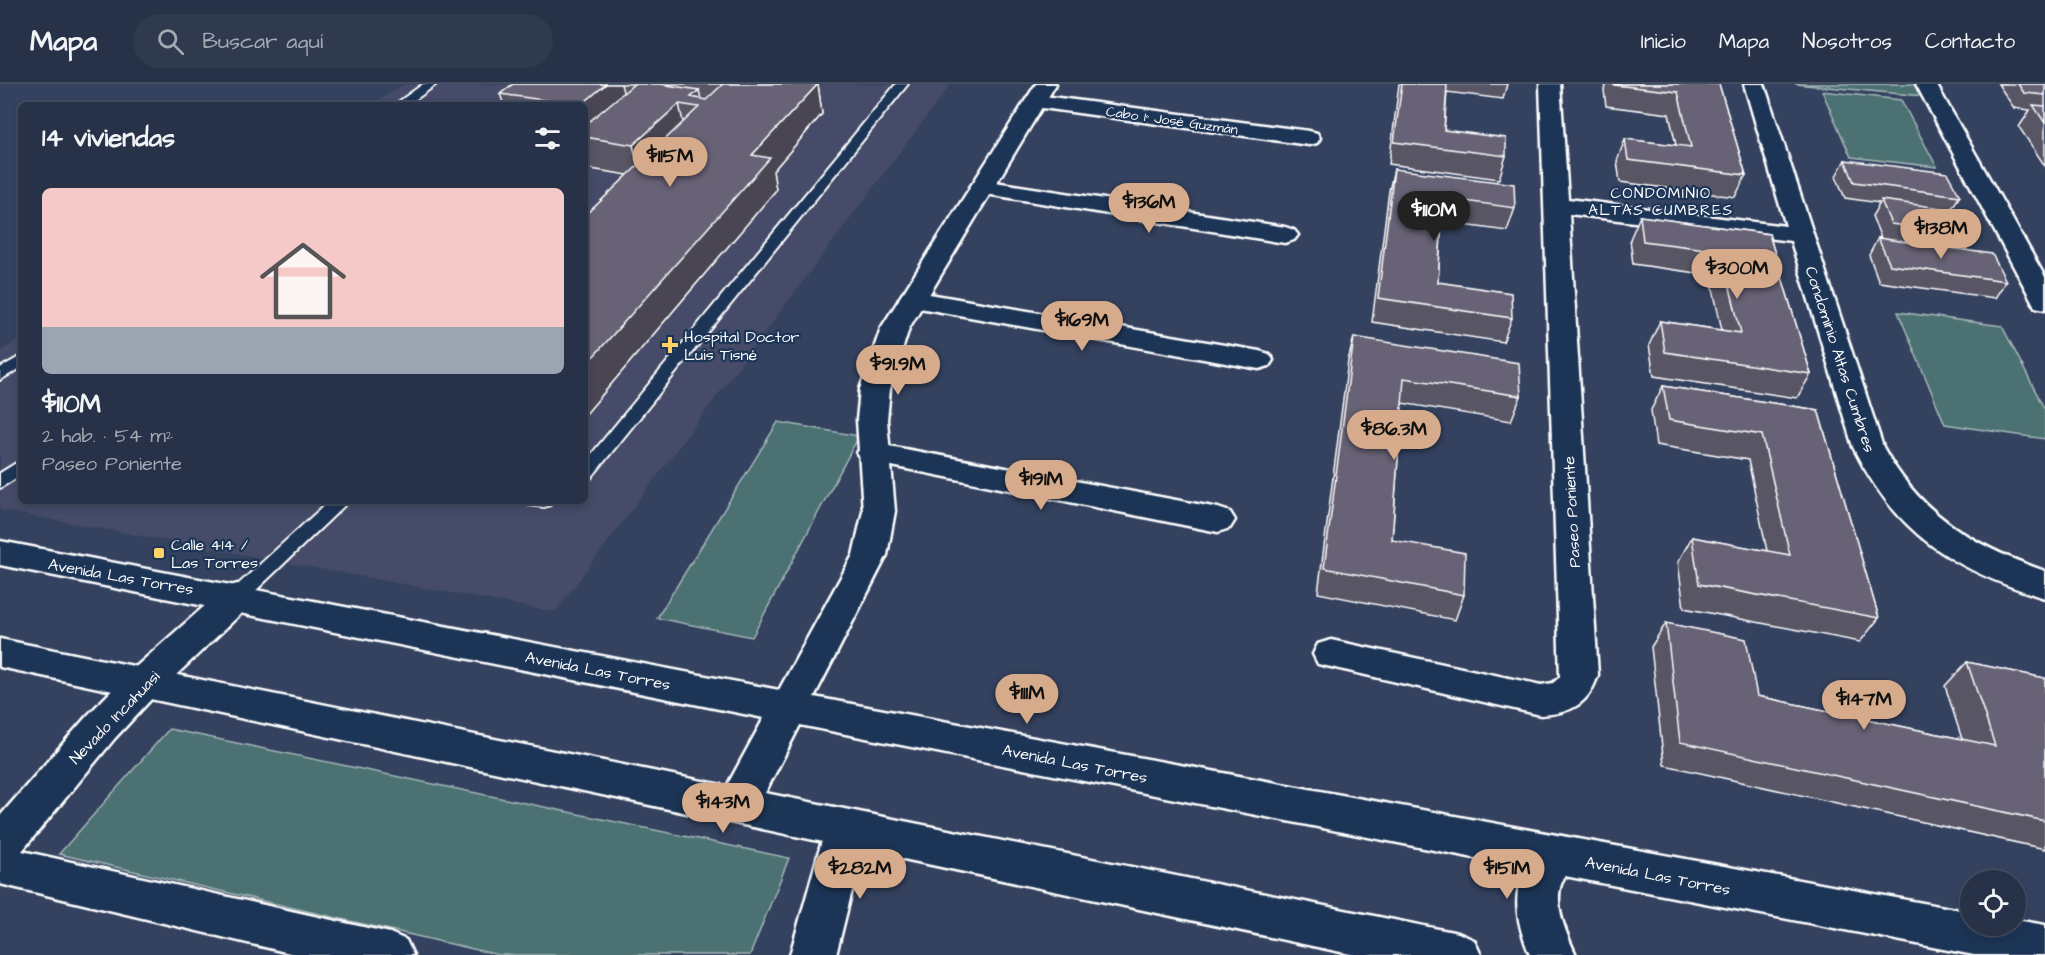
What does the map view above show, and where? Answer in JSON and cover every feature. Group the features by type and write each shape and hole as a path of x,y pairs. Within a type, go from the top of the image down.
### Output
{"street":[{"name":"Paseo Poniente","path":"1331,654 1541,700 1563,696 1572,691 1577,684 1579,675 1550,84"},
{"name":"Condominio Altas Cumbres","path":"1754,84 1868,447 1886,484 1921,520 1958,547 1997,567 2045,585"},
{"path":"1926,84 2045,301"},
{"path":"737,807 870,555 879,511 872,420 878,379 895,328 1041,93"},
{"name":"Cabo 1° José Guzmán","path":"1041,93 1309,138"},
{"path":"982,187 1285,235"},
{"path":"1555,205 1802,235"},
{"path":"2016,248 2045,252"},
{"path":"912,299 1259,360"},
{"path":"873,453 1218,520"},
{"name":"Avenida Las Torres","path":"0,553 237,597 789,708 1555,856 2045,947"},
{"name":"Nevado Incahuasi","path":"0,846 44,792 143,683 237,597"},
{"path":"0,653 1458,955"},
{"path":"813,955 846,830"},
{"path":"1553,955 1541,926 1538,896 1542,878 1549,862 1555,856"},
{"path":"0,866 390,955"}],"lane":[{"path":"404,102 431,84"},
{"path":"588,470 902,84"},
{"path":"0,375 18,363"},
{"path":"0,482 18,468"},
{"path":"237,597 337,504"}],"shaded area":[{"name":"Hospital Doctor Luis Tisné","path":"404,84 951,84 555,612 0,510 0,352 18,340 18,504 588,504 588,102 377,102"}],"green space":[{"path":"1795,84 1915,84 1923,96"},
{"path":"1822,91 1901,100 1937,167 1851,157"},
{"path":"1898,312 2002,326 2045,410 2045,439 1945,424"},
{"path":"778,422 859,436 752,637 657,618"},
{"path":"169,729 789,858 750,955 499,955 59,854"}],"building":[{"path":"513,84 606,84 585,102 559,102 500,94"},
{"path":"634,84 660,84 699,90 691,97 706,100 723,84 818,84 752,155 770,158 588,363 588,213 699,107 679,104 633,145 588,138 588,122"},
{"path":"1402,84 1447,84 1444,130 1506,138 1506,156 1394,142"},
{"path":"1614,84 1719,84 1746,175 1628,160 1625,139 1691,147 1678,92"},
{"path":"2018,84 2045,84 2045,95 2024,93"},
{"path":"2033,105 2045,106 2045,123"},
{"path":"1845,160 1947,173 1960,196 1854,182"},
{"path":"1394,169 1514,184 1515,208 1443,198 1438,282 1511,293 1512,318 1378,298"},
{"path":"1881,200 1963,211 1976,235 1891,224"},
{"path":"1640,216 1769,234 1811,374 1665,352 1660,321 1741,333 1721,251 1643,241"},
{"path":"1878,238 1992,254 2006,281 1890,265"},
{"path":"1354,337 1519,363 1521,396 1404,378 1392,540 1465,553 1464,595 1324,568"},
{"path":"1663,386 1818,410 1879,618 1699,584 1692,537 1790,555 1762,435 1669,420"},
{"path":"1666,623 1746,639 1757,696 1995,746 1967,662 2045,678 2045,821 1680,742"}],"place":[{"name":"Hospital Doctor Luis Tisné","path":"670,345"},
{"name":"Calle 414 / Las Torres","path":"159,553"}],"district":[{"name":"CONDOMINIO ALTAS CUMBRES","path":"1661,202"}]}
